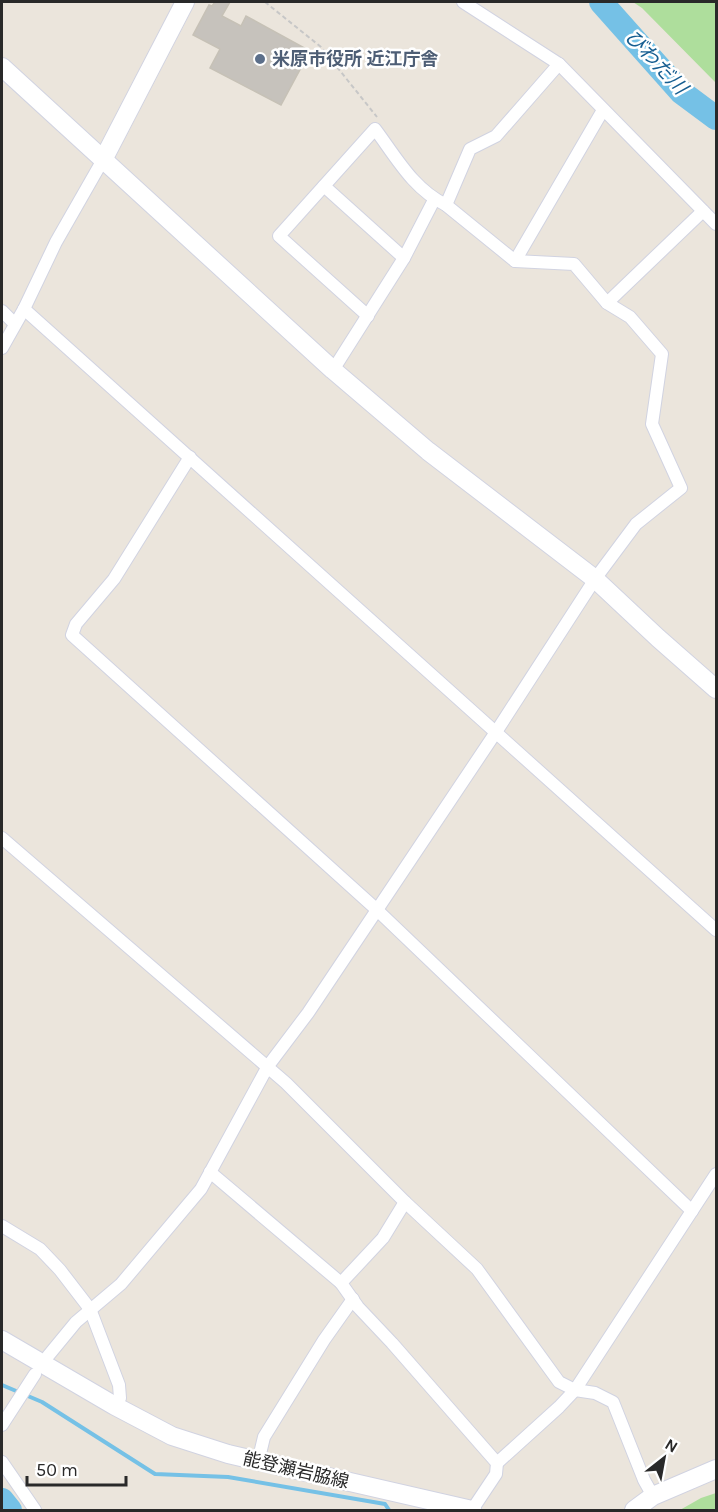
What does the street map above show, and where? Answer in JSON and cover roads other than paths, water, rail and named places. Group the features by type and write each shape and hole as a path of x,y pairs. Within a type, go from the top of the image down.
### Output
{"street":[{"path":"2,348 24,309 56,242 104,158 186,2"},
{"path":"463,2 559,64 717,224"},
{"path":"333,370 440,202 470,149 496,136 559,64"},
{"path":"2,67 333,370 428,451 595,579 657,638 717,689"},
{"path":"515,261 603,110"},
{"path":"48,1356 76,1322 121,1284 201,1189 268,1066 308,1013 496,732 595,579 636,524 681,488 652,424 662,354 630,317 607,303 574,264 515,261 412,181 375,129 279,237 368,316"},
{"path":"324,186 404,258"},
{"path":"607,303 703,211"},
{"path":"24,309 717,930"},
{"path":"2,311 15,324"},
{"path":"190,458 114,579 76,624 72,635 376,909 692,1211"},
{"path":"2,838 268,1066 405,1202 477,1269 560,1382 575,1390 595,1393 613,1402 644,1480 653,1496"},
{"path":"210,1172 341,1283 352,1299 496,1463 496,1474 472,1510"},
{"path":"496,1463 560,1407 575,1390 717,1174"},
{"path":"341,1283 383,1238 405,1202"},
{"path":"2,1226 40,1250 60,1270 90,1309 119,1385 120,1398 115,1406"},
{"path":"258,1462 264,1437 352,1299"},
{"name":"能登瀬岩脇線","path":"2,1340 115,1406 172,1436 258,1462 472,1510"},
{"path":"2,1425 35,1374"},
{"path":"2,1462 35,1510"},
{"path":"634,1510 653,1496 717,1469"}],"waterway":[{"name":"びわだ川","path":"601,2 681,92 716,118"},
{"path":"2,1385 42,1402 155,1474 228,1477 385,1504 389,1510"},
{"path":"2,1500 10,1510"}],"place":[{"name":"米原市役所 近江庁舎","path":"260,59"}]}
